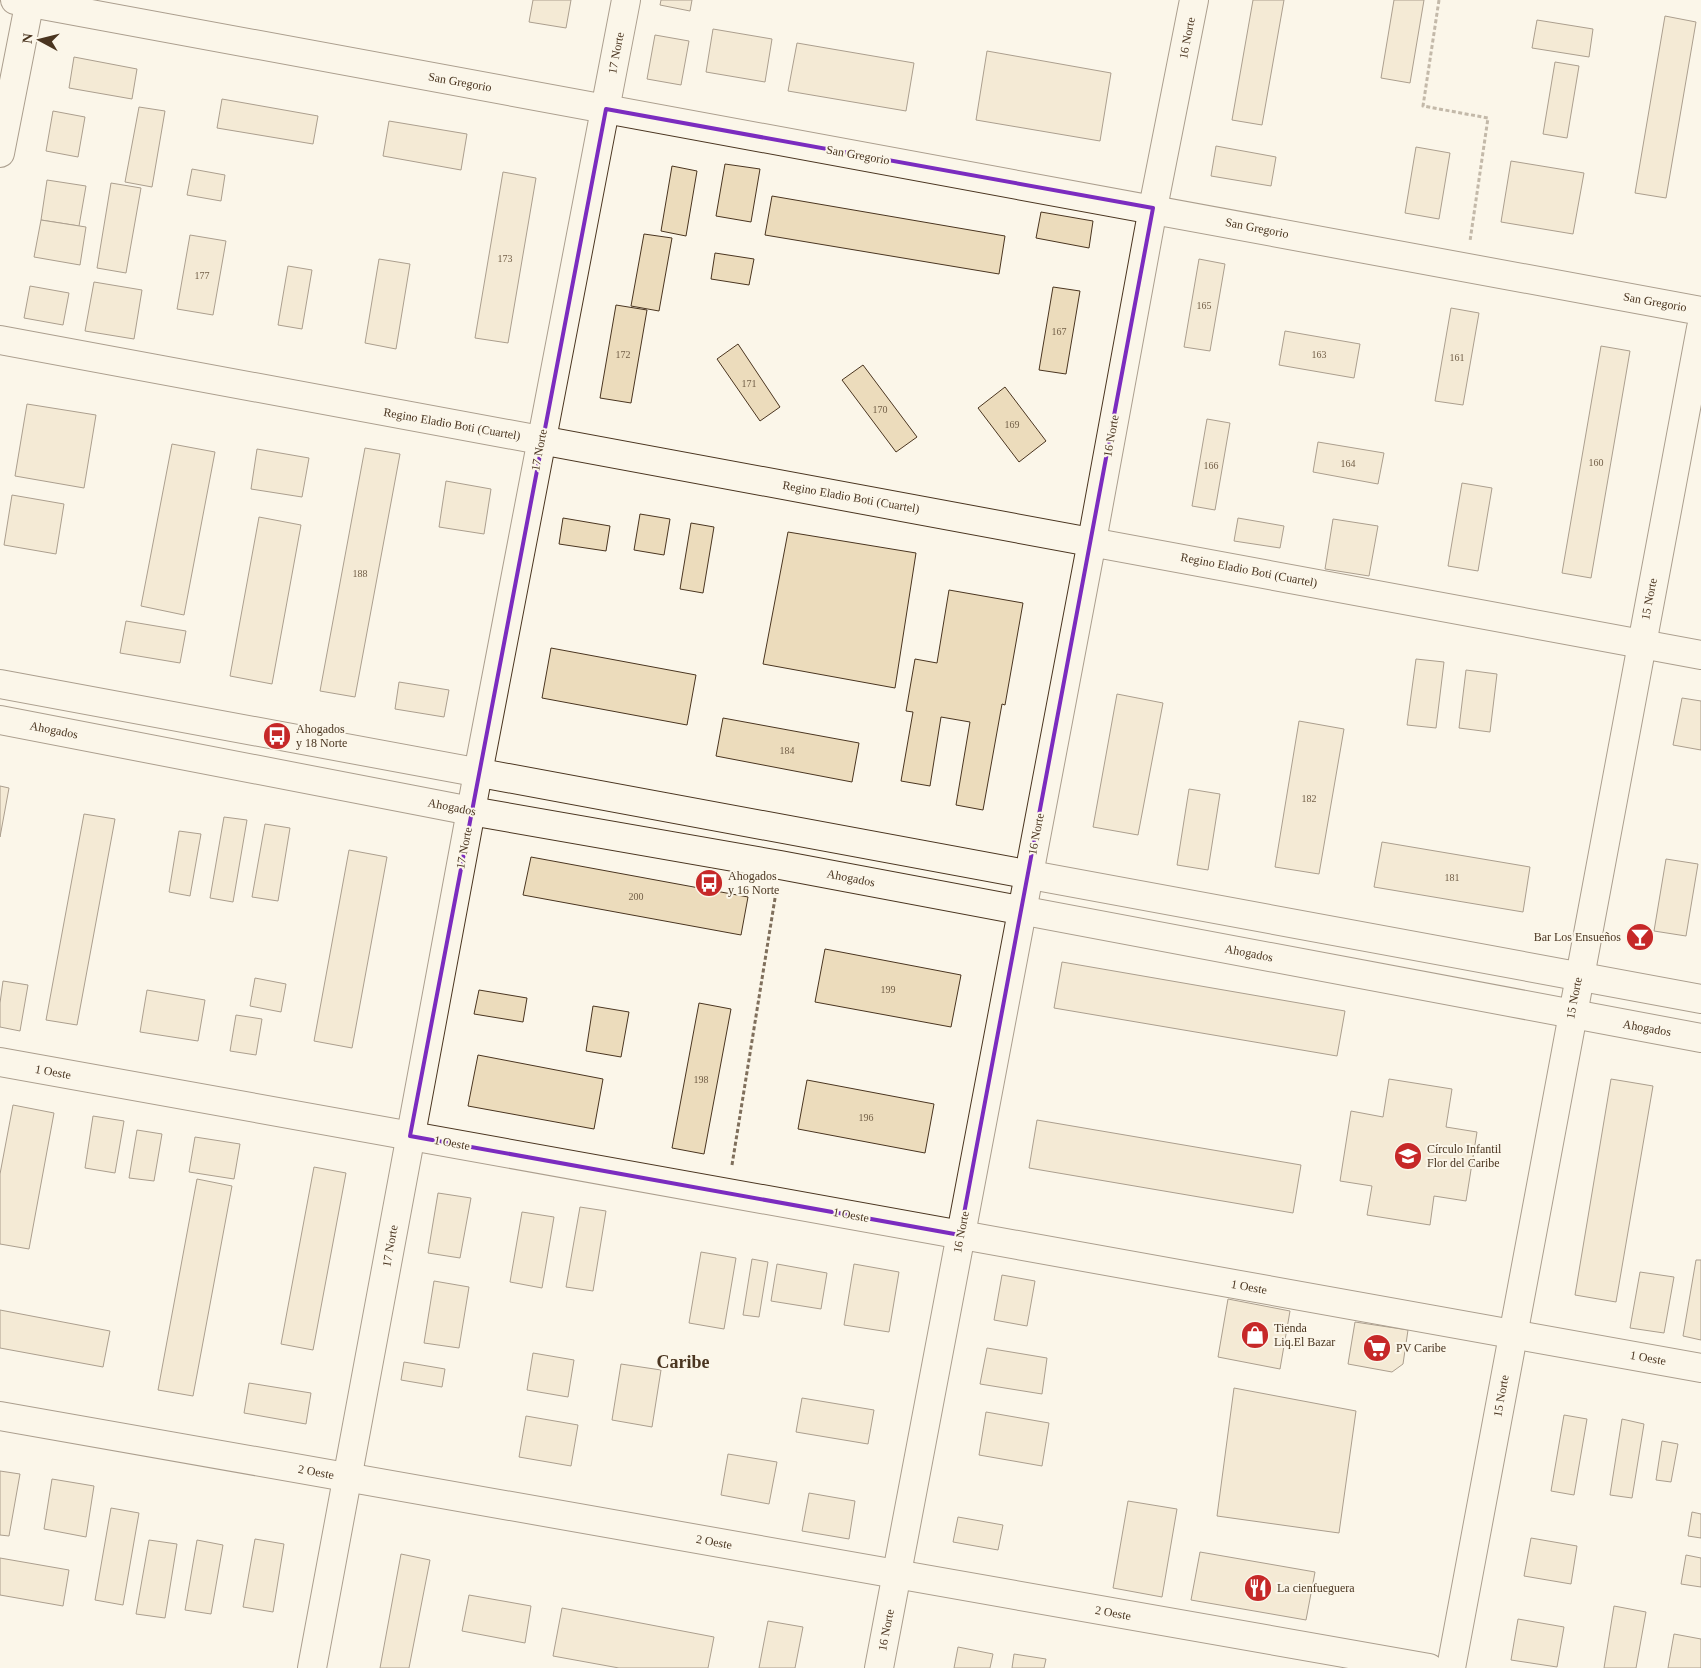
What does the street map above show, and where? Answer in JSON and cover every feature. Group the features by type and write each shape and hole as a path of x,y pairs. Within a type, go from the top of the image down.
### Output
{"street":[{"name":"17 Norte","path":"312,1668 478,773 626,0"},
{"name":"16 Norte","path":"879,1668 1092,541 1152,208 1194,0"},
{"name":"San Gregorio","path":"25,1 1701,311"},
{"path":"0,153 25,1"},
{"name":"15 Norte","path":"1451,1668 1571,1014 1701,328"},
{"name":"Regino Eladio Boti (Cuartel)","path":"0,340 1701,654"},
{"path":"0,684 1028,876 1701,999"},
{"name":"Ahogados","path":"0,720 471,811 780,865 1701,1038"},
{"name":"1 Oeste","path":"0,1062 1701,1368"},
{"name":"2 Oeste","path":"0,1416 1429,1668"}],"path":[{"path":"1439,0 1423,106 1488,118 1466,267"},
{"path":"728,1193 780,865"}],"highlighted area":[{"path":"606,109 1153,208 960,1235 410,1136"}],"building":[{"path":"533,0 571,0 566,28 529,22"},
{"path":"661,0 692,0 690,11 660,5"},
{"path":"1253,0 1284,0 1262,125 1232,120"},
{"path":"1394,0 1424,0 1410,83 1381,78"},
{"path":"1665,16 1696,22 1666,198 1635,193"},
{"path":"1537,20 1593,29 1589,57 1532,48"},
{"path":"713,29 772,39 765,82 706,72"},
{"path":"655,35 689,41 681,85 647,79"},
{"path":"797,43 914,63 906,111 788,91"},
{"path":"987,51 1111,73 1100,141 976,120"},
{"path":"74,57 137,69 132,99 69,88"},
{"path":"1555,62 1579,66 1567,138 1543,134"},
{"path":"222,99 318,116 313,144 217,128"},
{"path":"139,107 165,111 152,187 125,182"},
{"path":"53,111 85,117 78,157 46,151"},
{"path":"389,121 467,134 461,170 383,156"},
{"path":"1216,146 1276,157 1271,186 1211,176"},
{"path":"1416,147 1450,153 1439,219 1405,213"},
{"path":"1511,161 1584,173 1573,234 1501,222"},
{"path":"725,164 760,169 751,222 716,216"},
{"path":"672,166 697,171 686,236 661,231"},
{"path":"192,169 225,175 221,201 187,195"},
{"path":"503,172 536,178 508,343 475,338"},
{"path":"47,180 86,186 79,226 41,220"},
{"path":"111,183 141,188 126,273 97,268"},
{"path":"772,196 1005,236 999,274 765,235"},
{"path":"1041,212 1093,221 1089,248 1036,238"},
{"path":"41,220 86,227 80,265 34,257"},
{"path":"644,234 672,238 659,311 631,306"},
{"path":"190,235 226,241 213,315 177,309"},
{"path":"715,253 754,259 749,285 711,279"},
{"path":"379,259 410,264 396,349 365,343"},
{"path":"1199,259 1225,264 1210,351 1184,347"},
{"path":"288,266 312,270 302,329 278,325"},
{"path":"94,282 142,290 134,339 85,331"},
{"path":"30,286 69,293 63,325 24,318"},
{"path":"1053,287 1080,291 1066,374 1039,370"},
{"path":"616,305 647,310 631,403 600,398"},
{"path":"1451,308 1479,313 1463,405 1435,401"},
{"path":"1285,331 1360,344 1354,378 1279,365"},
{"path":"738,344 780,407 760,421 717,359"},
{"path":"1601,346 1630,351 1591,578 1562,573"},
{"path":"863,365 917,437 896,452 842,380"},
{"path":"1005,387 1046,441 1019,462 978,408"},
{"path":"27,404 96,415 84,488 15,476"},
{"path":"1207,419 1230,423 1215,510 1192,506"},
{"path":"1318,442 1384,453 1378,484 1313,472"},
{"path":"172,444 215,452 184,615 141,606"},
{"path":"365,448 400,454 355,697 320,691"},
{"path":"257,449 309,458 302,497 251,489"},
{"path":"446,481 491,489 484,534 439,527"},
{"path":"1462,483 1492,488 1478,571 1448,566"},
{"path":"12,495 64,504 56,554 4,545"},
{"path":"640,514 670,519 664,555 634,550"},
{"path":"259,517 301,525 272,684 230,676"},
{"path":"563,518 610,526 606,551 559,544"},
{"path":"1238,518 1284,526 1280,548 1234,541"},
{"path":"1333,519 1378,526 1369,576 1325,569"},
{"path":"691,523 714,527 703,593 680,589"},
{"path":"788,532 916,553 895,688 763,664"},
{"path":"949,590 1023,603 1005,705 1002,704 983,810 956,805 970,722 941,717 930,786 901,781 913,712 906,711 915,659 937,663"},
{"path":"126,621 186,631 180,663 120,653"},
{"path":"551,648 696,675 687,725 542,698"},
{"path":"1416,659 1444,662 1436,728 1407,725"},
{"path":"1466,670 1497,674 1490,732 1459,728"},
{"path":"399,682 449,690 444,717 395,709"},
{"path":"1117,694 1163,703 1138,835 1093,827"},
{"path":"1682,698 1701,701 1701,750 1673,745"},
{"path":"723,718 859,743 852,782 716,756"},
{"path":"1299,721 1344,729 1319,874 1275,867"},
{"path":"0,786 9,788 0,837"},
{"path":"1189,789 1220,794 1208,870 1177,865"},
{"path":"84,814 115,819 77,1025 46,1020"},
{"path":"224,817 247,820 233,902 210,898"},
{"path":"265,824 290,828 278,901 252,897"},
{"path":"179,831 201,834 190,896 169,892"},
{"path":"1382,842 1530,867 1523,912 1374,887"},
{"path":"349,850 387,857 352,1048 314,1041"},
{"path":"531,857 748,897 741,935 523,895"},
{"path":"1666,859 1698,864 1686,936 1654,931"},
{"path":"825,949 961,975 951,1027 815,1002"},
{"path":"1062,962 1345,1011 1337,1056 1054,1008"},
{"path":"255,978 286,984 281,1012 250,1006"},
{"path":"3,981 28,985 20,1031 0,1027 0,1003"},
{"path":"147,990 205,1000 198,1041 140,1032"},
{"path":"479,990 527,998 523,1022 474,1014"},
{"path":"699,1003 731,1009 704,1154 672,1148"},
{"path":"593,1006 629,1012 621,1057 586,1051"},
{"path":"236,1015 262,1019 256,1055 230,1051"},
{"path":"478,1055 603,1079 594,1129 468,1106"},
{"name":"Círculo Infantil Flor del Caribe","path":"1389,1079 1452,1089 1446,1127 1477,1132 1466,1201 1434,1196 1430,1225 1367,1215 1372,1186 1340,1181 1351,1111 1383,1117"},
{"path":"1611,1079 1653,1086 1616,1302 1575,1295"},
{"path":"807,1080 934,1104 925,1153 798,1129"},
{"path":"13,1105 54,1113 29,1249 0,1244 0,1174"},
{"path":"93,1116 124,1121 115,1173 85,1168"},
{"path":"1037,1120 1301,1165 1293,1213 1029,1168"},
{"path":"137,1130 162,1134 154,1181 129,1178"},
{"path":"195,1137 240,1144 234,1179 189,1172"},
{"path":"314,1167 346,1173 313,1350 281,1344"},
{"path":"197,1179 232,1186 193,1396 158,1390"},
{"path":"438,1193 471,1198 460,1258 428,1253"},
{"path":"580,1207 606,1211 593,1291 566,1287"},
{"path":"522,1212 554,1217 542,1288 510,1282"},
{"path":"701,1252 736,1258 724,1329 689,1323"},
{"path":"752,1259 768,1262 759,1317 743,1315"},
{"path":"1696,1260 1701,1260 1701,1340 1683,1336"},
{"path":"777,1264 827,1273 821,1309 771,1301"},
{"path":"854,1264 899,1272 889,1332 844,1325"},
{"path":"1640,1272 1674,1277 1664,1333 1630,1328"},
{"path":"1002,1275 1035,1281 1027,1326 994,1320"},
{"path":"434,1281 469,1287 459,1348 424,1343"},
{"path":"1228,1299 1290,1311 1280,1369 1218,1357"},
{"path":"0,1310 110,1331 103,1367 0,1348"},
{"path":"1355,1322 1408,1330 1403,1364 1392,1372 1348,1364"},
{"path":"987,1348 1047,1358 1042,1394 980,1384"},
{"path":"533,1353 574,1360 568,1397 527,1390"},
{"path":"404,1362 445,1369 442,1387 401,1380"},
{"path":"621,1364 661,1370 652,1427 612,1420"},
{"path":"249,1383 311,1393 306,1424 244,1413"},
{"path":"1234,1388 1356,1411 1339,1533 1217,1516"},
{"path":"802,1398 874,1410 868,1444 796,1432"},
{"path":"986,1412 1049,1423 1042,1466 979,1455"},
{"path":"1564,1415 1587,1419 1574,1495 1551,1491"},
{"path":"526,1416 578,1425 571,1466 519,1457"},
{"path":"1622,1419 1644,1424 1632,1498 1610,1495"},
{"path":"1662,1441 1678,1444 1671,1482 1656,1480"},
{"path":"728,1454 777,1462 769,1504 721,1495"},
{"path":"0,1471 20,1474 9,1536 0,1535"},
{"path":"52,1479 94,1486 86,1537 44,1529"},
{"path":"809,1493 855,1501 849,1539 802,1531"},
{"path":"1128,1501 1177,1509 1162,1597 1113,1588"},
{"path":"111,1508 139,1513 123,1605 95,1600"},
{"path":"1692,1512 1701,1514 1701,1538 1688,1536"},
{"path":"958,1517 1003,1525 998,1550 953,1542"},
{"path":"1531,1538 1577,1546 1571,1584 1524,1576"},
{"path":"255,1539 284,1544 273,1612 243,1607"},
{"path":"149,1540 177,1544 165,1618 136,1614"},
{"path":"197,1540 223,1545 211,1614 185,1610"},
{"path":"1200,1552 1315,1572 1306,1620 1191,1600"},
{"path":"401,1554 430,1560 409,1668 380,1668"},
{"path":"1686,1555 1701,1558 1701,1587 1681,1584"},
{"path":"0,1558 69,1570 63,1606 0,1595"},
{"path":"469,1595 531,1606 525,1643 462,1631"},
{"path":"1614,1606 1646,1612 1636,1668 1604,1668"},
{"path":"562,1608 714,1637 708,1668 619,1668 553,1656"},
{"path":"1518,1619 1564,1627 1557,1667 1511,1660"},
{"path":"768,1621 803,1627 795,1668 759,1668"},
{"path":"1674,1634 1701,1639 1701,1668 1668,1668"},
{"path":"958,1647 993,1654 990,1668 954,1668"},
{"path":"1014,1654 1046,1659 1044,1668 1012,1668"}],"place":[{"name":"Ahogados y 18 Norte","path":"277,736"},
{"name":"Ahogados y 16 Norte","path":"709,883"},
{"name":"Bar Los Ensueños","path":"1640,937"},
{"name":"Círculo Infantil Flor del Caribe","path":"1408,1156"},
{"name":"Tienda Liq.El Bazar","path":"1255,1335"},
{"name":"PV Caribe","path":"1377,1348"},
{"name":"La cienfueguera","path":"1258,1588"}],"district":[{"name":"Caribe","path":"683,1362"}]}
